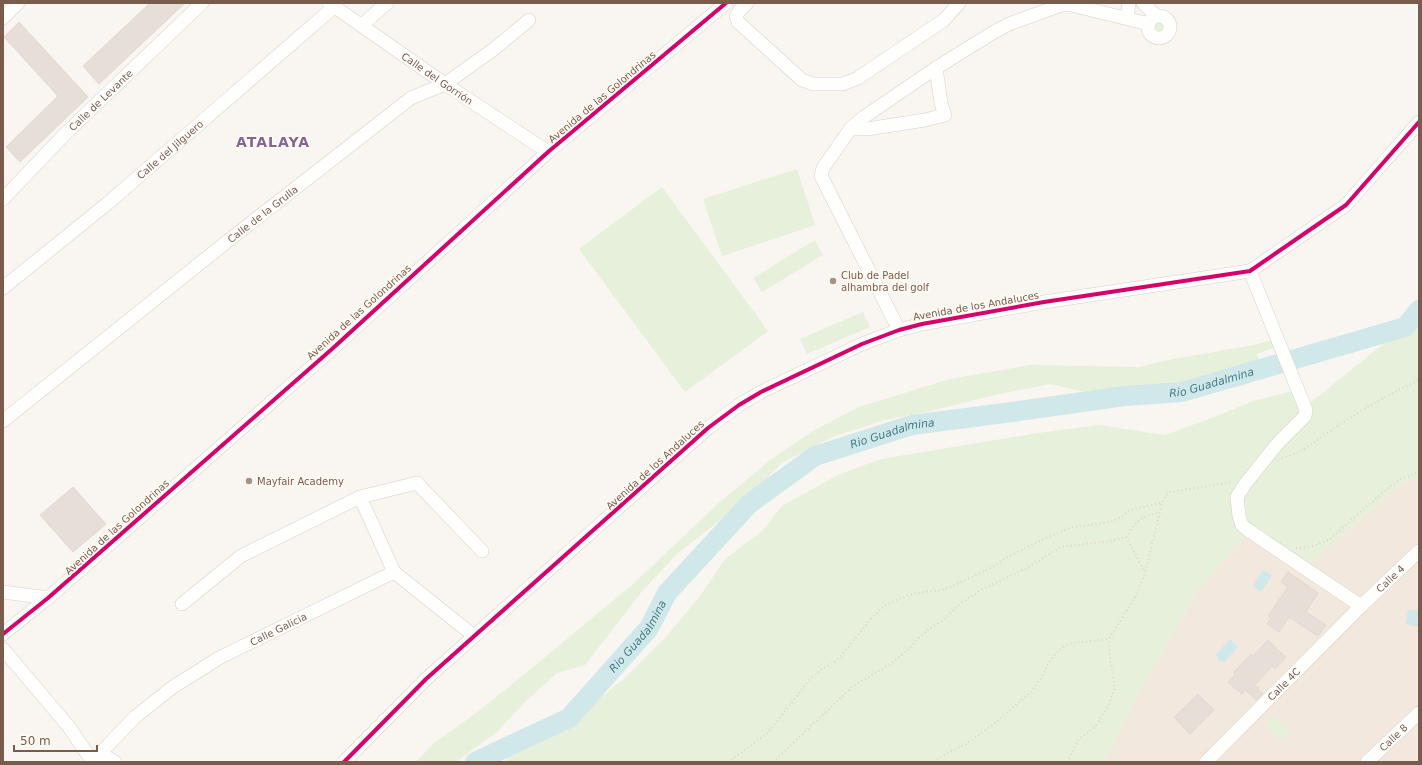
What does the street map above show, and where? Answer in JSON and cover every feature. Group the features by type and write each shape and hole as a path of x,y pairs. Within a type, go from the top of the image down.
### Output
{"street":[{"name":"Calle de Levante","path":"3,200 65,134 202,3"},
{"path":"362,25 386,3"},
{"name":"Avenida de las Golondrinas","path":"3,634 48,598 332,349 548,152 726,3"},
{"path":"747,3 736,16 738,22 802,80 813,84 843,84 858,78 944,20 959,3"},
{"path":"1127,18 1130,3"},
{"path":"900,330 821,176 823,168 851,128 864,117 936,68 1009,24 1067,4 1127,18 1153,20 1143,3"},
{"path":"3,18 18,4"},
{"name":"Calle del Gorrión","path":"331,5 362,25 445,84 548,152"},
{"name":"Calle del Jilguero","path":"3,288 108,203 331,5"},
{"name":"Calle de la Grulla","path":"3,421 229,240 411,98 445,84 494,49 529,20"},
{"path":"851,128 867,129 925,120 945,115 941,103 936,68"},
{"name":"Avenida de los Andaluces","path":"344,762 426,679 708,428 739,405 761,392 862,344 900,330 922,324 1044,302 1250,271 1346,205 1419,122"},
{"path":"1250,271 1306,410 1305,416 1278,443 1245,484 1237,497 1239,516 1242,525 1248,530 1361,606"},
{"path":"182,604 241,556 360,498 417,483 482,551"},
{"path":"360,498 394,572 474,636"},
{"name":"Calle 4","path":"1361,606 1419,551"},
{"name":"Calle Galicia","path":"94,759 135,717 173,687 219,658 394,572"},
{"path":"3,592 48,598"},
{"name":"Calle 4C","path":"1206,762 1361,606"},
{"path":"3,648 94,759 115,762"},
{"name":"Calle 8","path":"1367,762 1419,713"}],"path":[{"path":"1278,459 1300,452 1339,425 1396,390 1419,380"},
{"path":"1295,548 1306,548 1330,539 1389,487 1401,479 1419,472"},
{"path":"1067,762 1080,740 1095,727 1108,706 1114,688 1109,638 1137,594 1145,573 1162,503 1166,495 1170,492 1235,481 1245,484"},
{"path":"728,762 768,733 810,679 822,669 834,663 875,614 886,605 916,593 942,590 950,587 989,569 1032,544 1072,526 1098,524 1112,521 1123,516 1129,510 1162,503"},
{"path":"773,762 852,688 890,664 908,650 929,629 942,622 962,602 981,590 1028,568 1062,548 1110,541 1126,537 1133,526 1143,517 1160,512"},
{"path":"1126,537 1145,573"},
{"path":"934,762 942,756 966,744 994,724 1031,692 1044,673 1048,662 1059,650 1072,642 1109,638"}],"shaded area":[{"path":"1419,478 1419,762 1105,762 1139,693 1198,590 1245,537 1292,553 1308,565 1396,489 1412,479"}],"green space":[{"path":"1162,22 1165,23 1165,33 1158,34 1155,33 1154,26 1155,23"},
{"path":"797,169 815,225 722,256 703,199"},
{"path":"662,187 768,331 685,392 579,249"},
{"path":"815,240 823,255 762,292 753,278"},
{"path":"863,312 870,327 807,354 800,339"},
{"path":"1419,315 1419,478 1412,479 1396,489 1308,565 1292,553 1245,537 1198,590 1139,693 1105,762 505,762 509,757 548,736 583,712 627,676 665,638 700,596 725,559 762,531 782,506 838,475 881,459 1038,433 1099,425 1165,435 1253,401 1292,391 1300,409 1315,399"},
{"path":"1272,340 1275,347 1257,354 1264,377 1239,387 1191,382 1143,396 1117,400 1051,384 999,394 927,412 885,420 832,437 782,463 747,499 677,554 643,590 585,665 557,673 524,703 498,731 456,762 416,762 434,743 479,711 632,585 722,500 769,461 811,432 859,407 950,379 1031,365 1139,367 1163,361 1254,345"},
{"path":"1274,716 1290,731 1281,741 1265,726"}],"water":[{"path":"1263,570 1272,575 1261,592 1253,586"},
{"path":"1408,610 1419,611 1419,627 1406,624"},
{"path":"1230,639 1238,647 1224,663 1219,661 1216,655"}],"building":[{"path":"150,3 185,3 99,84 83,66"},
{"path":"19,22 88,97 20,162 6,147 58,96 4,37"},
{"path":"73,487 106,524 73,552 40,515"},
{"path":"1288,572 1318,593 1306,612 1326,625 1318,636 1289,617 1279,632 1267,624 1271,618 1268,616 1288,587 1281,582"},
{"path":"1268,640 1286,657 1275,669 1272,666 1255,685 1263,694 1256,700 1245,690 1242,694 1228,682 1235,675 1233,673 1251,654 1253,656"},
{"path":"1198,694 1214,710 1190,734 1174,717"}],"waterway":[{"name":"Rio Guadalmina","path":"475,762 569,718 649,628 667,593 749,504 815,456 912,425 1125,396 1182,392 1405,327 1419,310"}],"cycle path":[{"path":"3,634 48,598 332,349 548,152 726,3"},
{"path":"344,762 426,679 708,428 739,405 761,392 862,344 899,330 922,324 1044,302 1250,271 1346,205 1419,122"}],"place":[{"name":"Club de Padel alhambra del golf","path":"833,281"},
{"name":"Mayfair Academy","path":"249,481"}],"district":[{"name":"ATALAYA","path":"273,142"}]}
